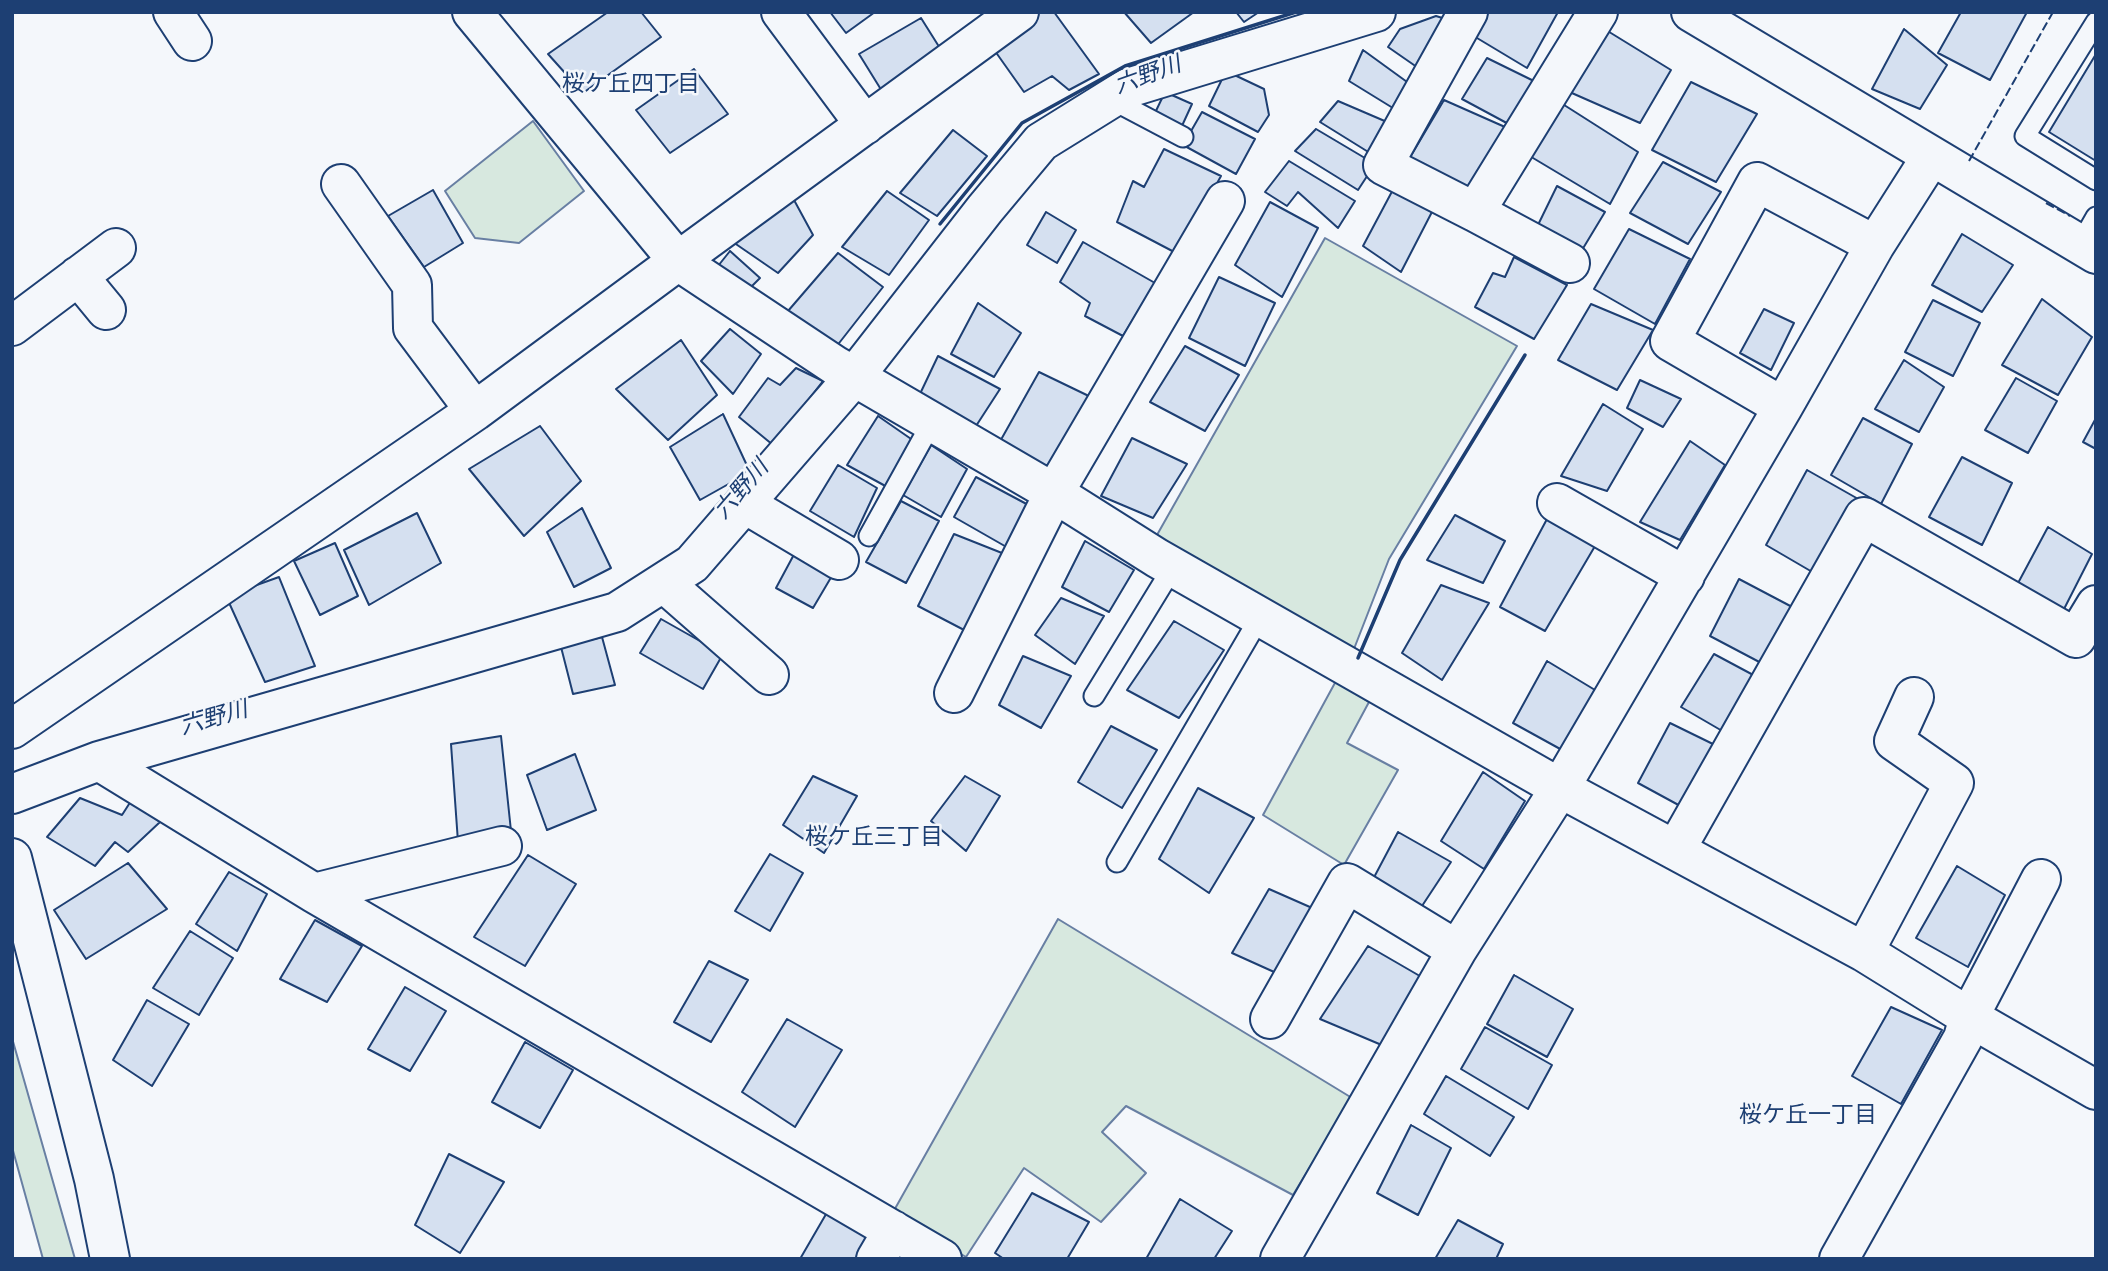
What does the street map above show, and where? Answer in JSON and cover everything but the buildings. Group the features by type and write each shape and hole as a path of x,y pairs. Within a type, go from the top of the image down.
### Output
{"street":[{"path":"472,12 678,261 848,374 1054,493 1260,617 1560,788 1864,952 1969,1017 2096,1090"},
{"path":"781,12 864,125"},
{"path":"12,729 475,411 1019,12"},
{"path":"12,794 99,761 617,612 692,564 745,504 848,374 1041,142 1128,88 1376,12"},
{"path":"1468,12 1383,165 1570,263"},
{"path":"1691,12 1931,157 2090,239"},
{"path":"1475,212 1590,15"},
{"path":"1280,1259 1457,950 1560,788 1783,408 1875,245 1931,157"},
{"path":"1783,408 1670,341 1757,182 1875,245"},
{"path":"341,184 412,285 413,328 475,411"},
{"path":"954,693 1054,493 1225,201"},
{"path":"12,326 116,248"},
{"path":"78,276 106,310"},
{"path":"1557,503 1685,576"},
{"path":"745,504 839,560"},
{"path":"1676,849 1864,517 2076,638 2096,606"},
{"path":"664,583 769,675"},
{"path":"1864,952 1954,783 1894,741 1914,697"},
{"path":"99,761 885,1244 943,1259"},
{"path":"314,893 502,846"},
{"path":"12,858 94,1179 110,1259"},
{"path":"1839,1259 1963,1038 1969,1017 2041,879"},
{"path":"1270,1019 1348,883 1457,950"}],"lane":[{"path":"2096,22 2025,136 2096,180"},
{"path":"1111,99 1183,137"},
{"path":"869,536 932,422"},
{"path":"1094,696 1173,567"},
{"path":"1117,862 1260,617"}],"shaded area":[{"path":"533,121 584,191 519,243 475,238 445,191"},
{"path":"1325,238 1517,346 1389,559 1352,654 1153,542"},
{"path":"1336,681 1369,702 1347,743 1398,770 1344,865 1263,815"},
{"path":"1058,919 1352,1098 1293,1195 1126,1106 1102,1132 1146,1173 1101,1222 1024,1168 966,1257 892,1214"},
{"path":"12,1038 75,1259 43,1259 12,1147"}],"fence":[{"path":"1969,161 2053,12"},
{"path":"2046,203 2070,216"}],"wall":[{"path":"940,224 1022,123 1125,66 1296,12"},
{"path":"1358,658 1400,560 1525,355"}],"district":[{"name":"桜ケ丘四丁目","path":"631,85"},
{"name":"桜ケ丘三丁目","path":"874,838"},
{"name":"桜ケ丘一丁目","path":"1808,1116"}],"water label":[{"name":"六野川","path":"1148,76"},
{"name":"六野川","path":"742,490"},
{"name":"六野川","path":"214,719"}]}
